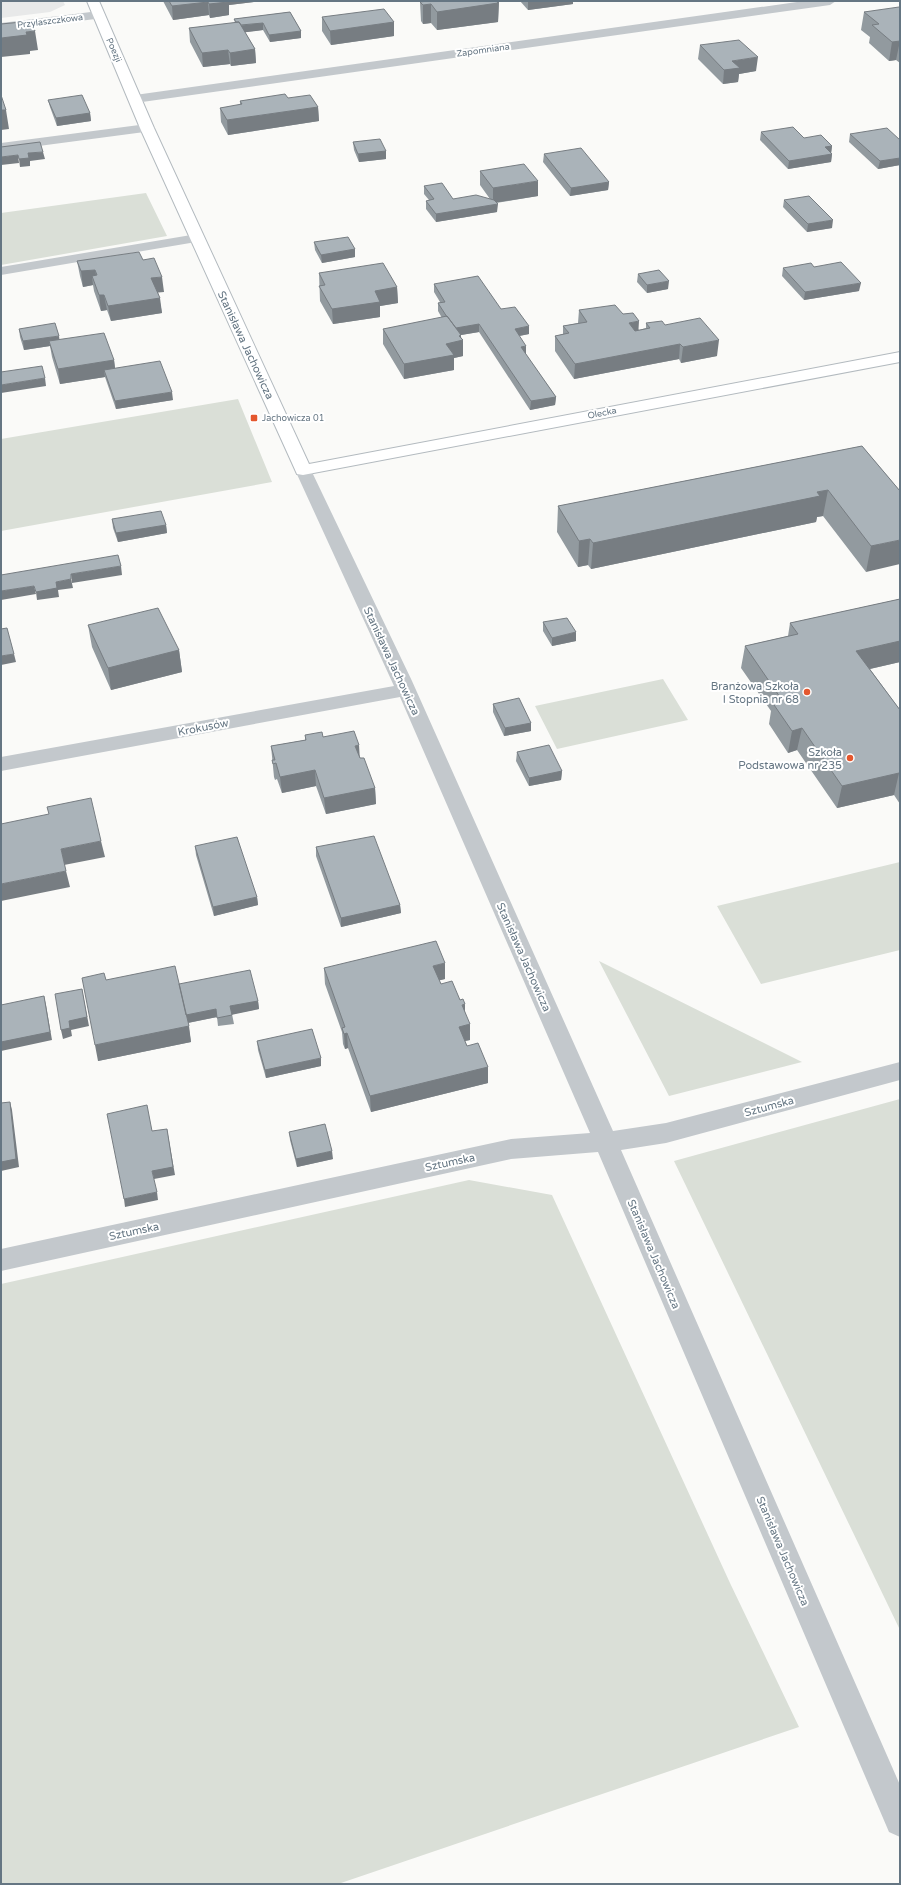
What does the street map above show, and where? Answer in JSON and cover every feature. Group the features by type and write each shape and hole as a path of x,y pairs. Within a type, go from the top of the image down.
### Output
{"street":[{"name":"Poezji","path":"93,1 135,99"},
{"name":"Zapomniana","path":"135,99 830,1"},
{"name":"Przylaszczkowa","path":"1,27 99,15"},
{"name":"Stanisława Jachowicza","path":"135,99 197,238 406,690 606,1142 900,1821"},
{"path":"1,147 147,128"},
{"path":"1,271 197,238"},
{"name":"Olecka","path":"304,470 900,357"},
{"name":"Krokusów","path":"1,764 406,690"},
{"name":"Sztumska","path":"1,1260 511,1149 544,1145 606,1142 666,1133 900,1071"}],"shaded area":[{"path":"1,1 63,1 65,5 50,12 1,18"},
{"path":"146,193 167,236 1,265 1,213"},
{"path":"238,399 272,482 1,531 1,439"},
{"path":"663,679 688,720 557,749 535,706"},
{"path":"900,862 900,950 761,984 717,906"},
{"path":"599,961 802,1062 669,1096"},
{"path":"900,1099 900,1630 674,1161"},
{"path":"469,1180 552,1195 730,1583 799,1727 338,1884 1,1884 1,1284"}],"building":[{"path":"169,1 228,2 209,4 208,2 172,6"},
{"path":"496,1 498,3 437,12 431,4 423,5 420,2"},
{"path":"899,7 900,41 892,42 872,25 879,24 864,12"},
{"path":"384,9 394,22 330,31 322,17"},
{"path":"290,12 301,31 269,35 263,23 241,25 234,19"},
{"path":"22,22 24,26 33,25 35,31 26,32 27,35 1,38 1,24"},
{"path":"239,22 255,49 230,53 228,50 202,53 189,28"},
{"path":"739,40 758,57 732,61 740,68 724,70 700,45"},
{"path":"285,94 288,98 310,95 318,107 227,120 220,108 242,104 240,101"},
{"path":"1,95 6,110 1,110"},
{"path":"82,95 90,113 56,118 48,100"},
{"path":"793,127 804,138 821,135 832,146 825,147 832,154 789,161 761,132"},
{"path":"887,128 900,140 900,158 880,161 850,134"},
{"path":"380,139 386,151 358,154 353,142"},
{"path":"40,142 43,152 28,153 29,158 19,159 18,155 1,157 1,147"},
{"path":"581,148 609,182 571,188 544,154"},
{"path":"524,164 538,181 493,188 480,171"},
{"path":"442,183 453,199 476,195 494,200 498,204 436,214 426,201 434,199 424,186"},
{"path":"809,196 833,220 808,224 784,200"},
{"path":"348,237 355,249 321,255 314,242"},
{"path":"139,252 143,260 154,258 162,277 151,278 160,298 108,306 104,295 99,295 92,276 97,275 95,270 81,271 77,261"},
{"path":"841,262 861,283 805,292 783,268 811,263 814,267"},
{"path":"383,263 397,287 375,291 380,302 332,309 319,286 325,285 319,273"},
{"path":"659,270 669,281 647,285 638,274"},
{"path":"478,276 501,309 515,307 529,326 515,329 526,346 521,347 556,397 531,401 479,324 456,328 447,317 438,303 445,302 434,284"},
{"path":"615,305 623,314 633,313 639,321 629,323 635,331 650,328 646,323 662,321 665,325 700,318 719,340 683,347 680,344 575,364 555,336 569,333 563,326 587,322 579,310"},
{"path":"447,316 463,340 446,344 454,355 404,364 383,329"},
{"path":"55,323 59,336 23,341 19,329"},
{"path":"104,333 114,360 58,369 49,341"},
{"path":"160,361 172,392 115,401 104,370"},
{"path":"42,366 45,378 1,385 1,372"},
{"path":"862,446 900,491 900,540 871,546 828,490 817,492 820,496 593,543 590,539 579,541 558,506"},
{"path":"161,511 166,525 116,533 112,519"},
{"path":"118,555 121,566 71,574 71,579 56,582 57,588 36,592 34,586 1,591 1,575"},
{"path":"900,599 900,641 856,651 900,710 900,774 842,786 802,728 792,731 772,702 782,700 745,646 798,634 790,623"},
{"path":"158,608 179,650 108,668 88,625"},
{"path":"567,618 576,632 552,638 543,622"},
{"path":"7,628 14,654 1,656 1,629"},
{"path":"519,698 531,723 505,728 493,704"},
{"path":"354,731 359,745 355,746 360,758 364,758 375,788 324,798 315,770 280,777 276,763 273,764 272,760 275,760 271,746 306,740 305,735 322,732 323,737"},
{"path":"549,745 562,771 529,778 517,752"},
{"path":"91,798 101,841 61,849 66,871 1,884 1,824 49,814 47,807"},
{"path":"374,836 400,905 341,918 316,847"},
{"path":"237,837 257,897 213,907 195,846"},
{"path":"436,941 445,963 433,966 441,984 452,981 460,1000 463,999 465,1004 462,1005 470,1024 459,1027 467,1046 478,1043 488,1067 370,1096 347,1033 344,1034 342,1028 345,1027 324,968"},
{"path":"175,966 189,1026 95,1045 82,978 104,973 106,980"},
{"path":"250,970 258,1001 230,1006 232,1015 217,1018 216,1009 186,1015 179,984"},
{"path":"82,989 87,1017 69,1021 70,1028 61,1030 55,994"},
{"path":"44,996 50,1032 1,1042 1,1005"},
{"path":"312,1029 321,1058 265,1070 257,1041"},
{"path":"10,1102 16,1159 1,1162 1,1103"},
{"path":"147,1105 152,1131 167,1129 173,1167 152,1171 157,1192 124,1199 107,1114"},
{"path":"325,1124 332,1151 296,1159 289,1132"}],"place":[{"name":"Jachowicza 01","path":"254,418"},
{"name":"Branżowa Szkoła I Stopnia nr 68","path":"807,692"},
{"name":"Szkoła Podstawowa nr 235","path":"850,758"}]}
